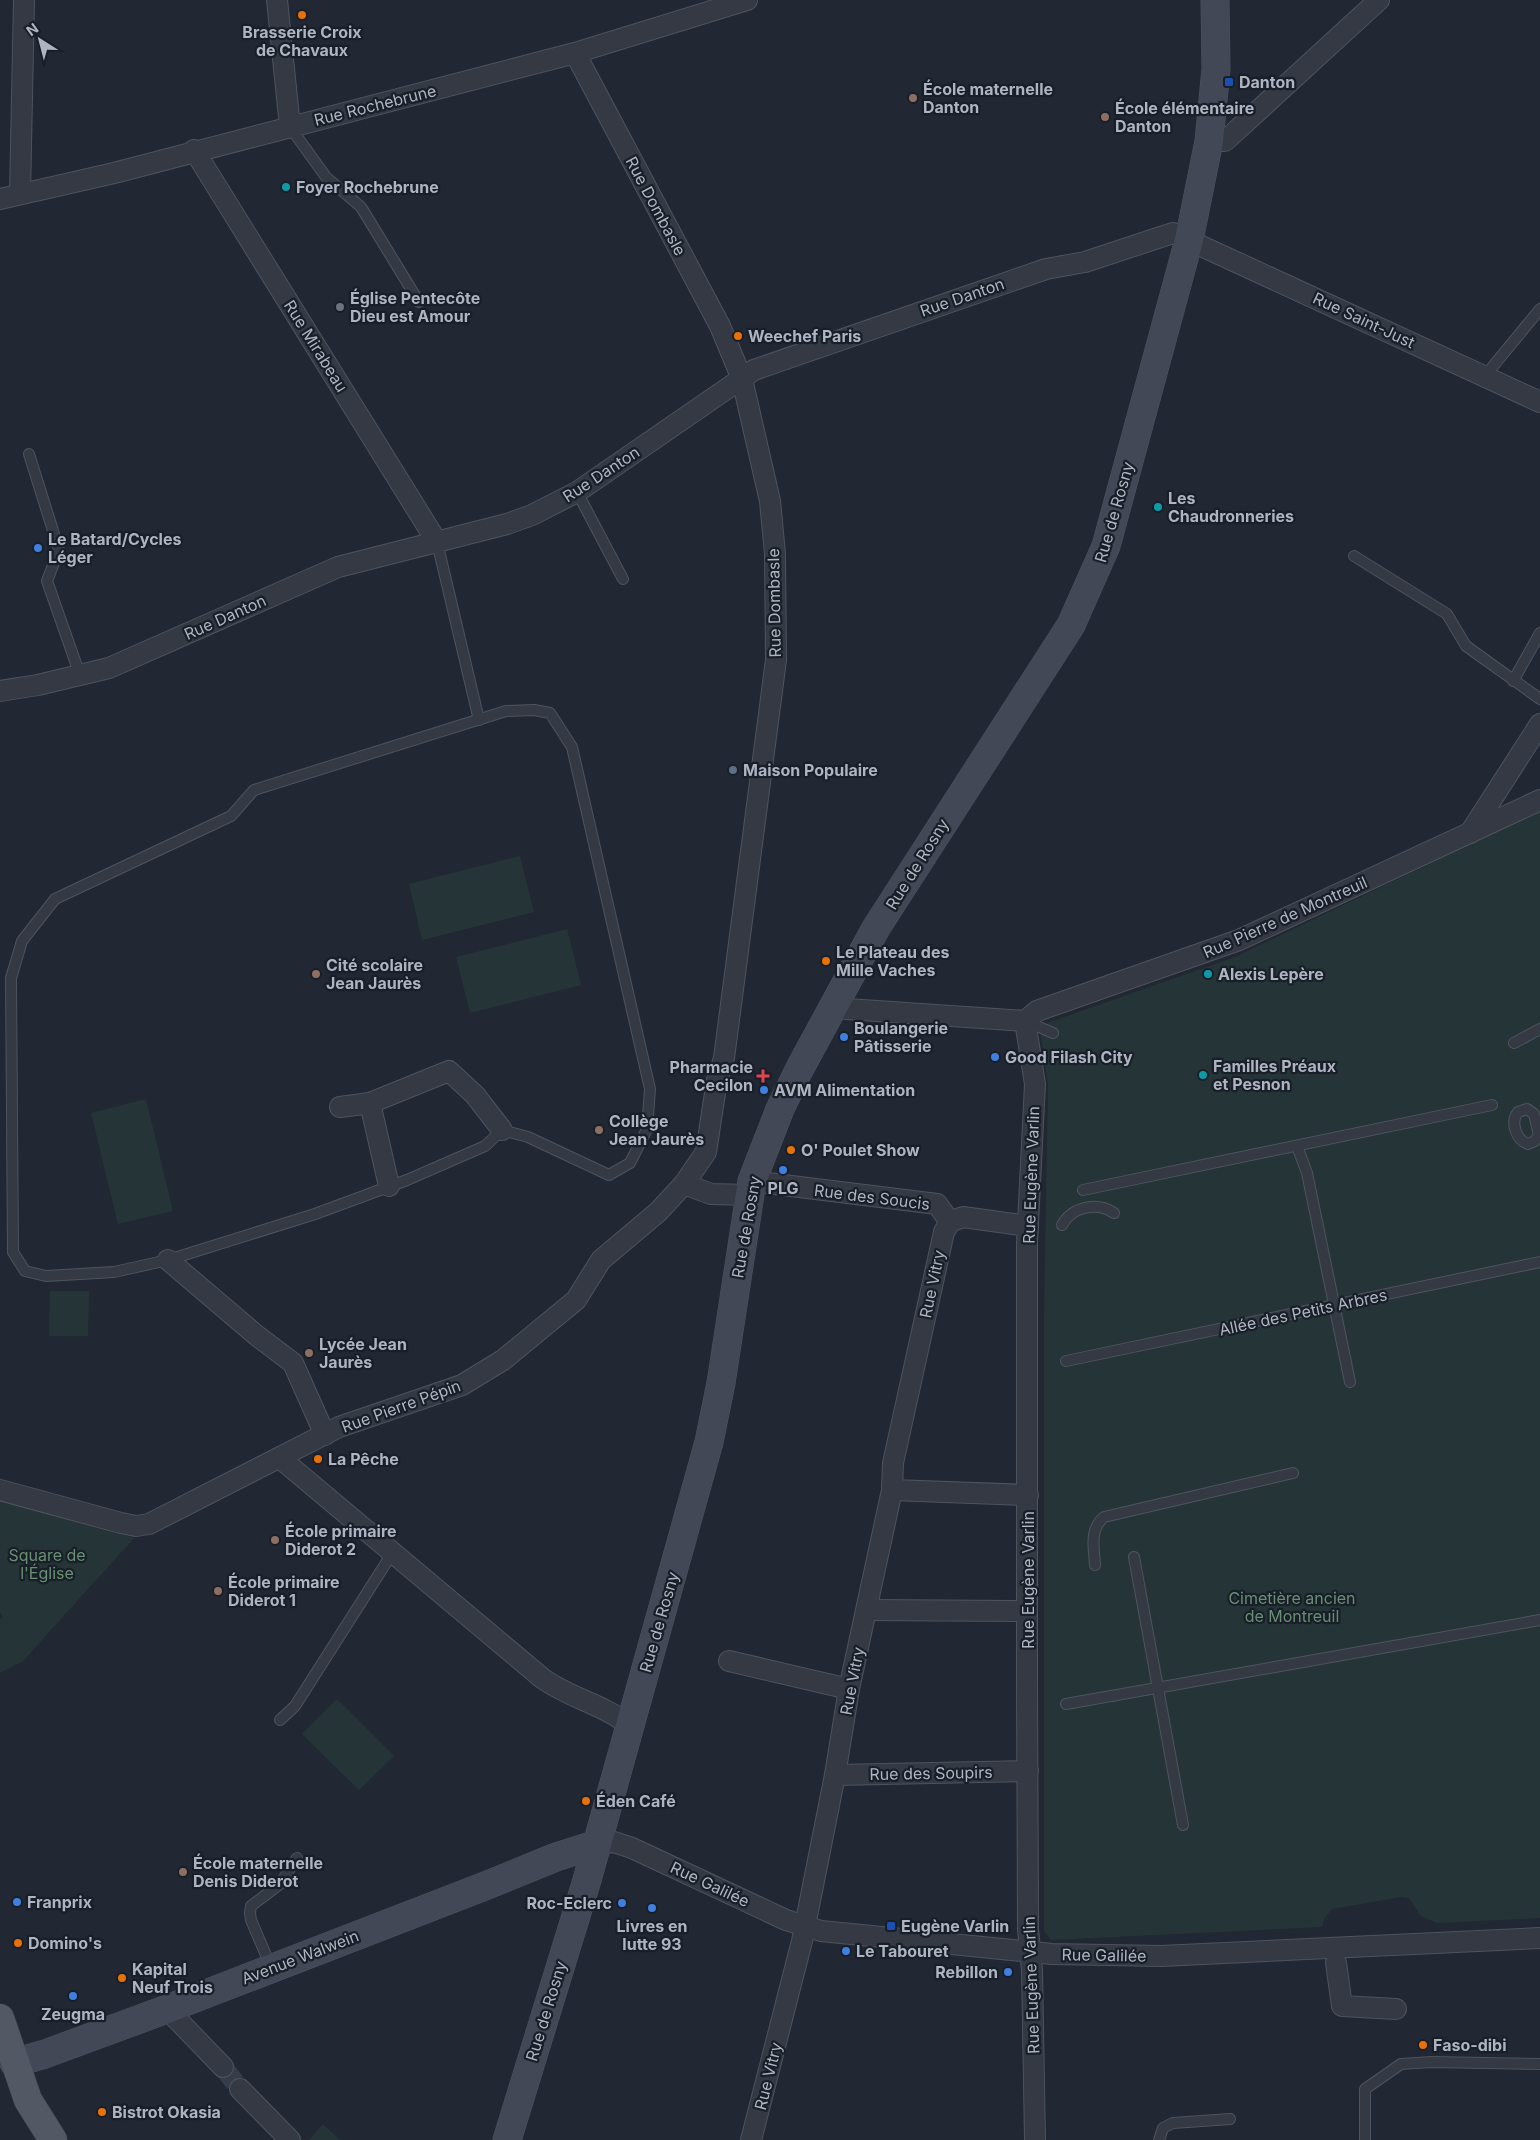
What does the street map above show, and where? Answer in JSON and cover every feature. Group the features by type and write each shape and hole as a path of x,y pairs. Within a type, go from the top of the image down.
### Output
{"main road":[{"name":"Rue de Rosny","path":"507,2140 597,1844 709,1442 758,1189 758,1164 780,1109 876,928 1071,625 1090,588 1106,546 1188,240 1209,141 1216,69 1215,0"},
{"name":"Avenue Walwein","path":"7,2064 45,2054 485,1886 556,1857 597,1844"},
{"path":"0,2018 7,2064 53,2140"}],"street":[{"path":"20,194 24,0"},
{"path":"277,0 290,127"},
{"name":"Rue Rochebrune","path":"0,199 114,173 194,150 574,53 747,0"},
{"path":"1209,141 1225,141 1379,0"},
{"name":"Rue Dombasle","path":"574,53 720,326 742,379 770,501 774,554 776,660 724,1058 717,1080 706,1152 684,1184"},
{"name":"Rue Mirabeau","path":"194,150 437,542"},
{"name":"Rue Danton","path":"0,691 38,685 109,668 338,567 507,524 532,515 577,492 754,370 790,356 1046,269 1085,262 1173,233 1188,240"},
{"name":"Rue Saint-Just","path":"1188,240 1540,402"},
{"path":"1470,834 1540,724"},
{"name":"Rue Pierre de Montreuil","path":"1028,1022 1037,1011 1239,940 1540,800"},
{"path":"832,1008 1028,1022"},
{"name":"Rue Eugène Varlin","path":"1028,1022 1035,1084 1028,1226 1027,1611 1028,1928 1031,1952 1035,2140"},
{"path":"340,1107 370,1102 449,1071 475,1095 502,1130"},
{"path":"370,1102 389,1186"},
{"path":"684,1184 710,1194 758,1189"},
{"name":"Rue Pierre Pépin","path":"0,1490 121,1522 144,1525 166,1517 339,1427 462,1385 503,1360 576,1300 601,1260 658,1212 684,1184"},
{"name":"Rue des Soucis","path":"758,1189 937,1204 950,1222 963,1218 1028,1226"},
{"name":"Rue Vitry","path":"752,2140 805,1927 835,1775 849,1689 892,1490 893,1463 944,1232 950,1222"},
{"path":"168,1260 293,1364 325,1434"},
{"path":"280,1458 542,1678 565,1693 617,1715 629,1725"},
{"path":"892,1490 1028,1495"},
{"path":"867,1610 1027,1611"},
{"path":"729,1661 849,1689"},
{"name":"Rue des Soupirs","path":"835,1775 1028,1771"},
{"name":"Rue Galilée","path":"597,1844 614,1842 632,1848 805,1927 821,1931 1031,1952 1161,1956 1540,1938"},
{"path":"1336,1963 1342,2006 1396,2009"},
{"path":"167,2008 223,2067"},
{"path":"240,2089 290,2140"}],"lane":[{"path":"290,127 326,177 361,208 419,302"},
{"path":"1485,376 1540,309"},
{"path":"29,454 60,550 47,581 80,675"},
{"path":"577,492 624,579"},
{"path":"437,542 479,720"},
{"path":"1354,556 1447,614 1466,646 1540,699"},
{"path":"1513,681 1540,633"},
{"path":"534,710 550,713 572,747 650,1089 647,1129 630,1163 609,1175 528,1137 502,1130 485,1146 389,1186 315,1214 168,1260 114,1272 46,1276 25,1271 13,1252 11,978 22,940 55,899 231,816 254,790 506,711 534,710"},
{"path":"1028,1022 1053,1034"},
{"path":"1514,1043 1540,1029"},
{"path":"1083,1190 1492,1105"},
{"path":"1297,1146 1306,1174 1350,1382"},
{"path":"1062,1225 1070,1215 1086,1208 1100,1207 1114,1213"},
{"name":"Allée des Petits Arbres","path":"1066,1361 1540,1262"},
{"path":"1095,1565 1094,1530 1098,1522 1104,1517 1293,1473"},
{"path":"280,1720 295,1706 393,1552"},
{"path":"1134,1557 1184,1825"},
{"path":"1066,1704 1540,1620"},
{"path":"271,1968 251,1920 251,1906 280,1884 297,1858"},
{"path":"1365,2140 1365,2089 1401,2064 1431,2062 1540,2064"},
{"path":"1159,2140 1163,2128 1173,2123 1230,2119"}],"green space":[{"name":"Cimetière ancien de Montreuil","path":"1540,811 1540,1918 1437,1923 1421,1916 1409,1898 1401,1897 1332,1909 1324,1919 1322,1927 1051,1940 1044,1931 1044,1317 1048,1085 1041,1036 1047,1023 1235,957"},
{"path":"520,856 534,912 422,940 409,884"},
{"path":"567,929 581,985 470,1013 456,957"},
{"path":"146,1099 173,1211 118,1224 91,1113"},
{"path":"50,1291 89,1291 88,1336 49,1336"},
{"name":"Square de l'Église","path":"0,1501 134,1538 23,1661 0,1673 0,1619 3,1618 0,1612"},
{"path":"337,1699 394,1756 359,1790 302,1734"},
{"path":"323,2124 340,2140 309,2140"}],"tunnel":[{"path":"223,2067 240,2089"}],"place":[{"name":"Brasserie Croix de Chavaux","path":"302,15"},
{"name":"Danton","path":"1229,82"},
{"name":"École maternelle Danton","path":"913,98"},
{"name":"École élémentaire Danton","path":"1105,117"},
{"name":"Foyer Rochebrune","path":"286,187"},
{"name":"Église Pentecôte Dieu est Amour","path":"340,307"},
{"name":"Weechef Paris","path":"738,336"},
{"name":"Les Chaudronneries","path":"1158,507"},
{"name":"Le Batard/Cycles Léger","path":"38,548"},
{"name":"Maison Populaire","path":"733,770"},
{"name":"Le Plateau des Mille Vaches","path":"826,961"},
{"name":"Cité scolaire Jean Jaurès","path":"316,974"},
{"name":"Alexis Lepère","path":"1208,974"},
{"name":"Boulangerie Pâtisserie","path":"844,1037"},
{"name":"Good Filash City","path":"995,1057"},
{"name":"Familles Préaux et Pesnon","path":"1203,1075"},
{"name":"Pharmacie Cecilon","path":"763,1076"},
{"name":"AVM Alimentation","path":"764,1090"},
{"name":"Collège Jean Jaurès","path":"599,1130"},
{"name":"O' Poulet Show","path":"791,1150"},
{"name":"PLG","path":"783,1170"},
{"name":"Lycée Jean Jaurès","path":"309,1353"},
{"name":"La Pêche","path":"318,1459"},
{"name":"École primaire Diderot 2","path":"275,1540"},
{"name":"École primaire Diderot 1","path":"218,1591"},
{"name":"Éden Café","path":"586,1801"},
{"name":"École maternelle Denis Diderot","path":"183,1872"},
{"name":"Franprix","path":"17,1902"},
{"name":"Roc-Eclerc","path":"622,1903"},
{"name":"Livres en lutte 93","path":"652,1908"},
{"name":"Eugène Varlin","path":"891,1926"},
{"name":"Domino's","path":"18,1943"},
{"name":"Le Tabouret","path":"846,1951"},
{"name":"Rebillon","path":"1008,1972"},
{"name":"Kapital Neuf Trois","path":"122,1978"},
{"name":"Zeugma","path":"73,1996"},
{"name":"Faso-dibi","path":"1423,2045"},
{"name":"Bistrot Okasia","path":"102,2112"}]}
